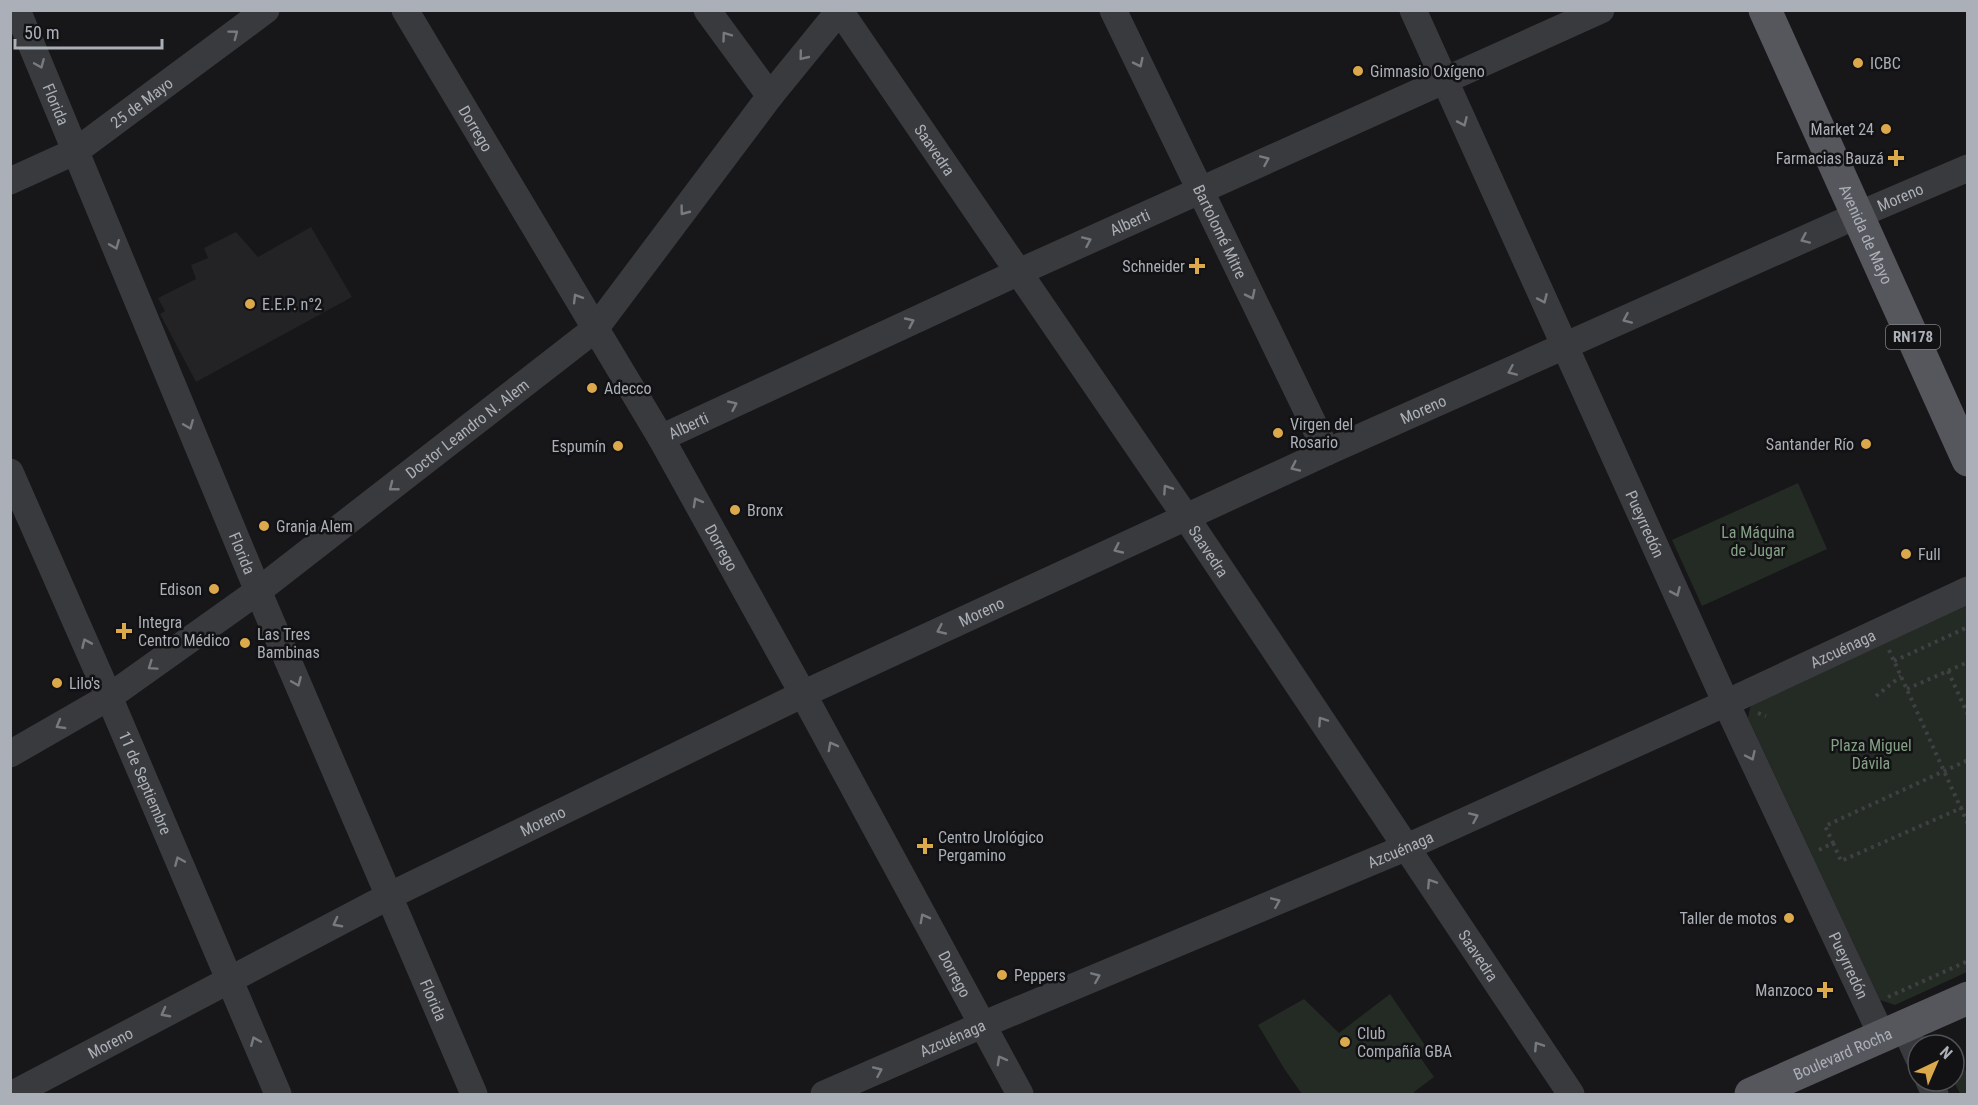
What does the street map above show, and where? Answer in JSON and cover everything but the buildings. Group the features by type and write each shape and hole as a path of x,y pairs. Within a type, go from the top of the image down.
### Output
{"main road":[{"name":"Avenida de Mayo","path":"1765,10 1968,460"},
{"name":"Boulevard Rocha","path":"1751,1095 1968,998"}],"street":[{"name":"Florida","path":"17,10 258,591 474,1095"},
{"name":"25 de Mayo","path":"10,181 76,151 266,10"},
{"name":"Dorrego","path":"405,10 661,438 803,694 1020,1095"},
{"path":"707,10 770,96"},
{"name":"Bartolomé Mitre","path":"1113,10 1327,452"},
{"name":"Pueyrredón","path":"1413,10 1726,703 1893,1031 1906,1045"},
{"name":"Alberti","path":"661,438 1200,189 1601,10"},
{"name":"Doctor Leandro N. Alem","path":"10,754 110,697 258,591 595,329 770,96 840,11"},
{"name":"Saavedra","path":"840,11 1186,518 1571,1095"},
{"name":"Moreno","path":"13,1095 389,896 803,694 1327,452 1968,168"},
{"name":"11 de Septiembre","path":"10,472 110,697 278,1095"},
{"name":"Azcuénaga","path":"825,1095 982,1025 1407,847 1726,703 1968,590"}],"path":[{"path":"1894,661 1968,627"},
{"path":"1887,645 1968,824"},
{"path":"1907,689 1968,662"},
{"path":"1948,671 1968,715"},
{"path":"1876,696 1901,676"},
{"path":"1751,719 1756,705"},
{"path":"1968,760 1825,826 1841,861 1968,805"},
{"path":"1814,852 1833,843"},
{"path":"1883,999 1968,961"}],"shaded area":[{"name":"E.E.P. n°2","path":"311,227 352,297 196,382 160,314 165,311 158,298 196,279 191,265 208,258 204,248 236,232 258,257"}],"green space":[{"name":"La Máquina de Jugar","path":"1798,483 1827,549 1702,606 1672,540"},
{"name":"Plaza Miguel Dávila","path":"1967,602 1967,972 1895,1005 1880,1000 1748,718 1753,703"},
{"name":"Club Compañía GBA","path":"1390,994 1429,1051 1420,1057 1434,1077 1414,1092 1415,1094 1302,1094 1258,1025 1304,999 1339,1033"},
{"path":"1966,1072 1967,1094 1960,1094 1966,1093"}],"place":[{"name":"ICBC","path":"1858,63"},
{"name":"Gimnasio Oxígeno","path":"1358,71"},
{"name":"Market 24","path":"1886,129"},
{"name":"Farmacias Bauzá","path":"1896,158"},
{"name":"Schneider","path":"1197,266"},
{"name":"E.E.P. n°2","path":"250,304"},
{"name":"Adecco","path":"592,388"},
{"name":"Virgen del Rosario","path":"1278,433"},
{"name":"Santander Río","path":"1866,444"},
{"name":"Espumín","path":"618,446"},
{"name":"Bronx","path":"735,510"},
{"name":"Granja Alem","path":"264,526"},
{"name":"Full","path":"1906,554"},
{"name":"Edison","path":"214,589"},
{"name":"Integra Centro Médico","path":"124,631"},
{"name":"Las Tres Bambinas","path":"245,643"},
{"name":"Lilo's","path":"57,683"},
{"name":"Centro Urológico Pergamino","path":"925,846"},
{"name":"Taller de motos","path":"1789,918"},
{"name":"Peppers","path":"1002,975"},
{"name":"Manzoco","path":"1825,990"},
{"name":"Club Compañía GBA","path":"1345,1042"}]}
